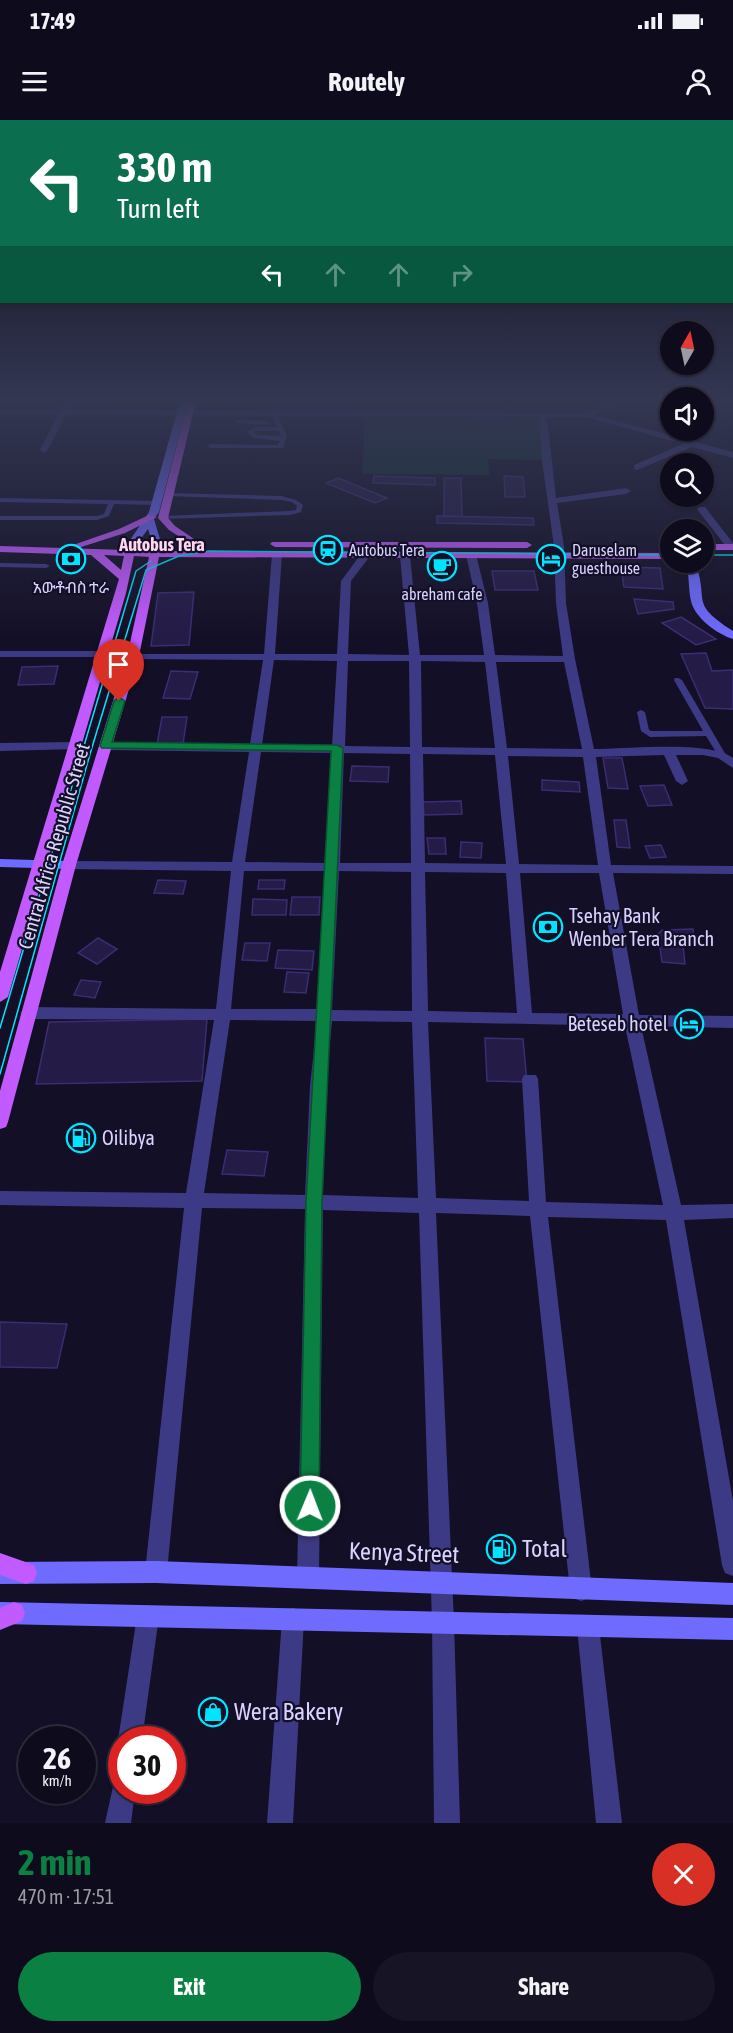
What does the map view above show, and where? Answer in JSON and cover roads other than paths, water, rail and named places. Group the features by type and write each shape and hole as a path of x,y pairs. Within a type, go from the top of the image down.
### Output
{"main road":[{"path":"131,550 151,518 164,480"},
{"path":"172,480 164,518 172,528 197,545"},
{"path":"78,545 123,531 151,518"},
{"path":"151,518 155,550"},
{"path":"1,549 78,545 131,550"},
{"path":"1,549 94,552 155,550 197,545 559,551 660,556"},
{"path":"155,550 187,554 405,556 660,546"},
{"path":"714,548 732,550"},
{"name":"Central Africa Republic Street","path":"0,997 121,592 131,550"},
{"name":"Central Africa Republic Street","path":"0,1122 69,865 133,656 155,550"},
{"path":"714,554 732,550"},
{"path":"94,552 123,577"},
{"path":"149,575 166,563 187,554"},
{"path":"694,573 699,608 733,636"},
{"path":"0,863 69,865"},
{"path":"0,1563 26,1573"},
{"name":"Kenya Street","path":"0,1573 156,1572 308,1576 441,1581 581,1590 733,1594"},
{"path":"5,1615 733,1629"}],"street":[{"path":"550,480 559,551 561,603 569,659 589,753 605,868 633,1020 674,1213 733,1565"},
{"path":"552,501 626,491"},
{"path":"702,509 732,550"},
{"path":"156,1572 194,1201 223,1014 238,866 269,656 277,554"},
{"path":"471,555 490,657 502,752 514,868 525,1018"},
{"path":"308,1576 318,1086 325,1015 323,1000 333,866 346,581 365,556"},
{"path":"405,556 415,656 420,1016 443,1622 447,1823"},
{"path":"0,654 102,654"},
{"path":"133,656 415,656 569,659"},
{"path":"0,747 74,746"},
{"path":"106,746 589,753 703,751 722,754 733,764"},
{"path":"668,751 682,781"},
{"path":"69,865 733,870"},
{"path":"28,1013 420,1016 733,1022"},
{"path":"530,1078 538,1209 581,1590"},
{"path":"0,1198 314,1202 674,1213 733,1211"},
{"path":"132,1726 148,1616"},
{"path":"280,1823 292,1619"},
{"path":"588,1627 609,1823"},
{"path":"118,1823 121,1804"}],"lane":[{"path":"164,518 290,513 299,511 300,505 280,498 169,495"},
{"path":"0,500 157,503"},
{"path":"0,518 97,518 106,515 112,502"},
{"path":"0,565 46,566"},
{"path":"678,680 722,754"},
{"path":"641,712 645,731 650,734 709,733"}],"tram line":[{"path":"0,1074 90,754 146,570 179,556 209,551 660,555"},
{"path":"714,555 733,555"},
{"path":"0,1028 136,571 151,561"}],"place":[{"name":"Autobus Tera","path":"328,550"},
{"name":"አውቶብስ ተራ","path":"71,559"},
{"name":"Daruselam guesthouse","path":"551,559"},
{"name":"abreham cafe","path":"442,566"},
{"name":"Tsehay Bank Wenber Tera Branch","path":"548,927"},
{"name":"Beteseb hotel","path":"689,1024"},
{"name":"Oilibya","path":"81,1138"},
{"name":"Total","path":"501,1549"},
{"name":"Wera Bakery","path":"213,1712"}],"district":[{"name":"Autobus Tera","path":"162,545"}]}
